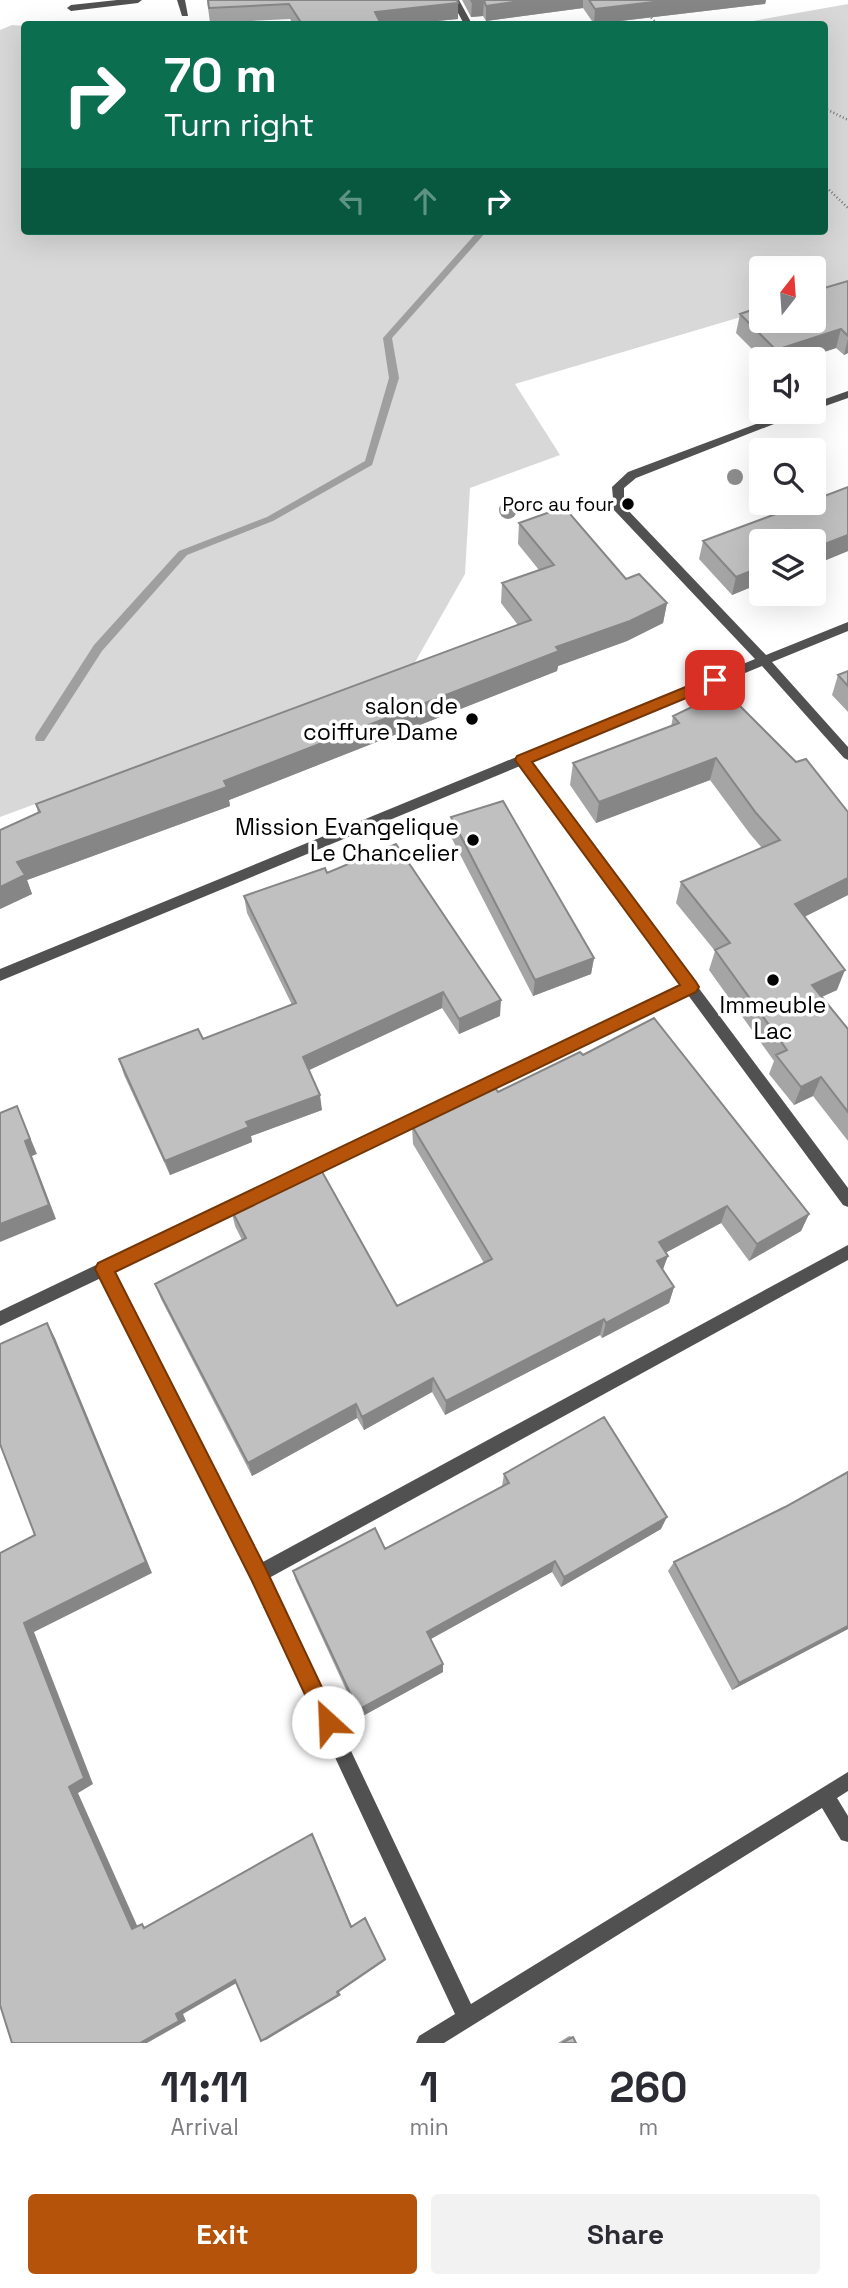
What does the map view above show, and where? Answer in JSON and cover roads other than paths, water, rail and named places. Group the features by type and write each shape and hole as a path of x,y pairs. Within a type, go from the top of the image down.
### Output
{"street":[{"path":"71,8 138,0"},
{"path":"181,0 185,14"},
{"path":"455,0 466,21"},
{"path":"826,402 848,394"},
{"path":"767,424 632,475 618,487 618,507 764,660 848,755"},
{"path":"0,975 848,625"},
{"path":"522,760 848,1200"},
{"path":"0,1319 691,987"},
{"path":"258,1574 848,1252"},
{"path":"104,1269 258,1574 467,2017"},
{"path":"426,2043 848,1781"},
{"path":"825,1796 848,1833"}],"waterway":[{"path":"40,738 98,648 183,553 270,519 369,463 394,378 387,338 479,235"}],"place":[{"name":"Porc au four","path":"628,504"},
{"name":"salon de coiffure Dame","path":"472,719"},
{"name":"Mission Evangelique Le Chancelier","path":"473,840"},
{"name":"Immeuble Lac","path":"773,980"}]}
